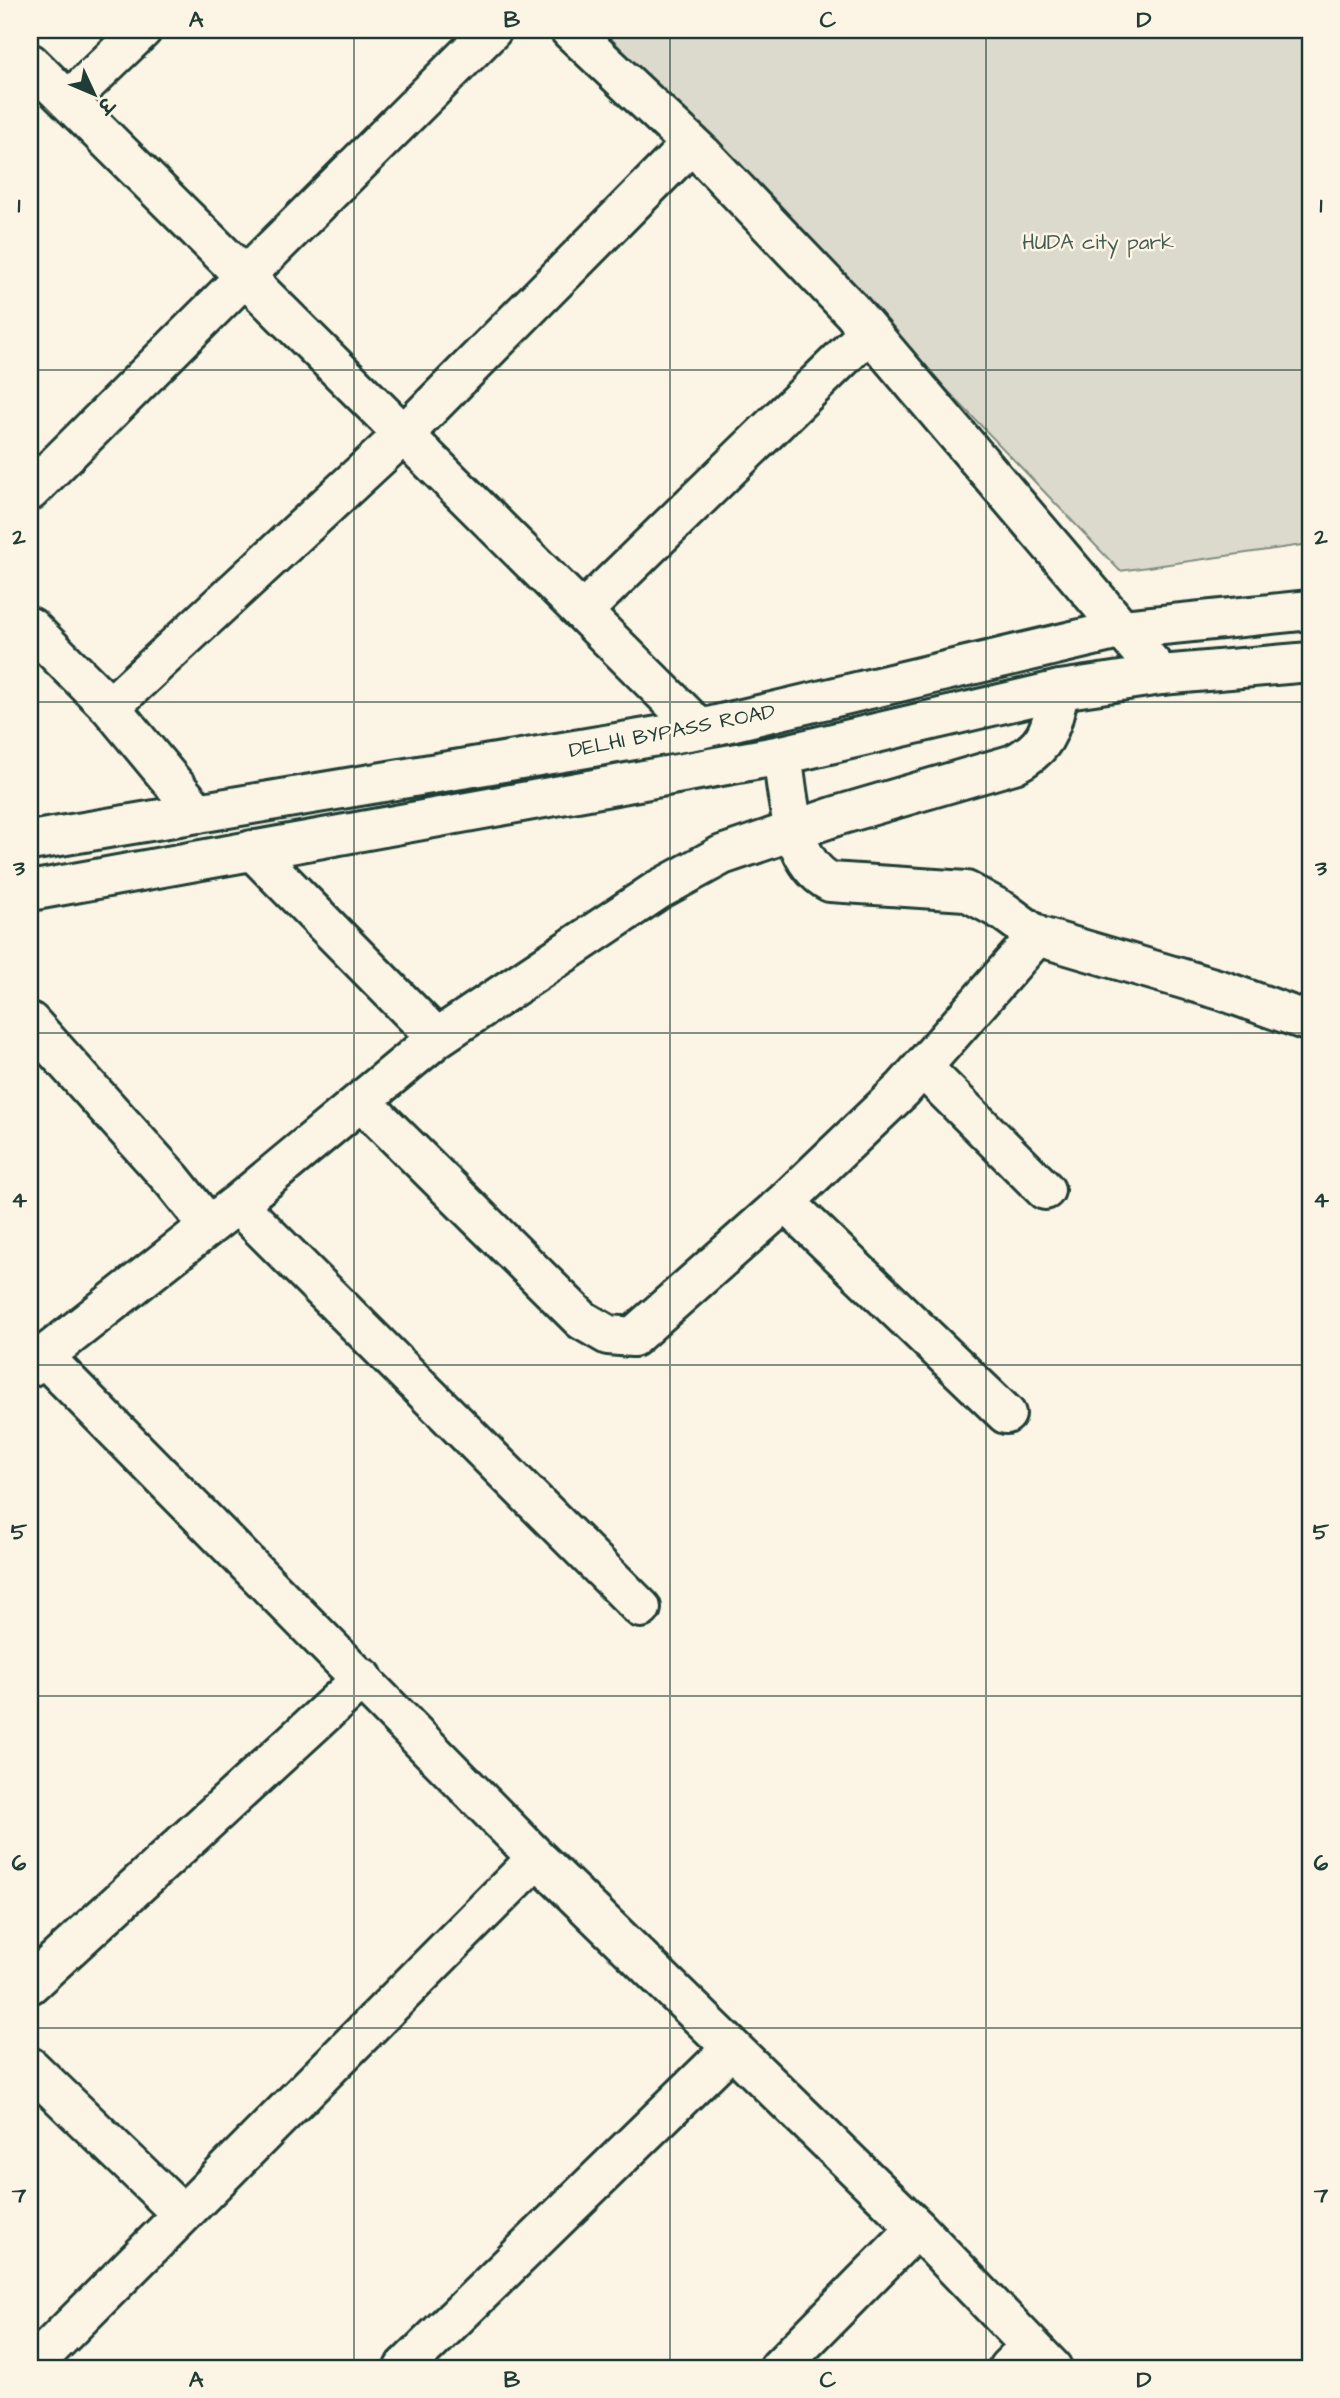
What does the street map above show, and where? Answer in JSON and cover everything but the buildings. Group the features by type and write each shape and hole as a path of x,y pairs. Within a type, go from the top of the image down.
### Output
{"street":[{"path":"68,101 142,30"},
{"path":"30,491 492,30"},
{"path":"570,30 691,144 869,332 1161,676"},
{"path":"30,63 700,729"},
{"path":"110,706 403,435 691,144"},
{"path":"582,612 869,332"},
{"name":"DELHI BYPASS ROAD","path":"30,841 700,729 1123,629 1310,610"},
{"path":"30,627 110,706 198,813"},
{"name":"DELHI BYPASS ROAD","path":"30,891 782,755 1060,690 1161,676 1310,662"},
{"path":"1030,2361 917,2228 537,1858 363,1678 36,1362 223,1215 437,1038 657,890 722,855 836,816 1014,764 1034,754 1046,740 1060,690"},
{"path":"782,755 795,831 810,868 830,882 966,891 1003,911 1037,936 1224,991 1310,1022"},
{"path":"252,850 437,1038"},
{"path":"361,1101 582,1320 608,1335 633,1336 786,1202 923,1068 1037,936"},
{"path":"30,1022 173,1181 223,1215 642,1608"},
{"path":"923,1068 1045,1190"},
{"path":"786,1202 1006,1413"},
{"path":"30,1984 363,1678"},
{"path":"30,2368 537,1858"},
{"path":"404,2368 732,2048"},
{"path":"30,2067 182,2214"},
{"path":"779,2368 917,2228"}],"green space":[{"name":"HUDA city park","path":"603,30 1310,30 1310,544 1120,571"}]}
